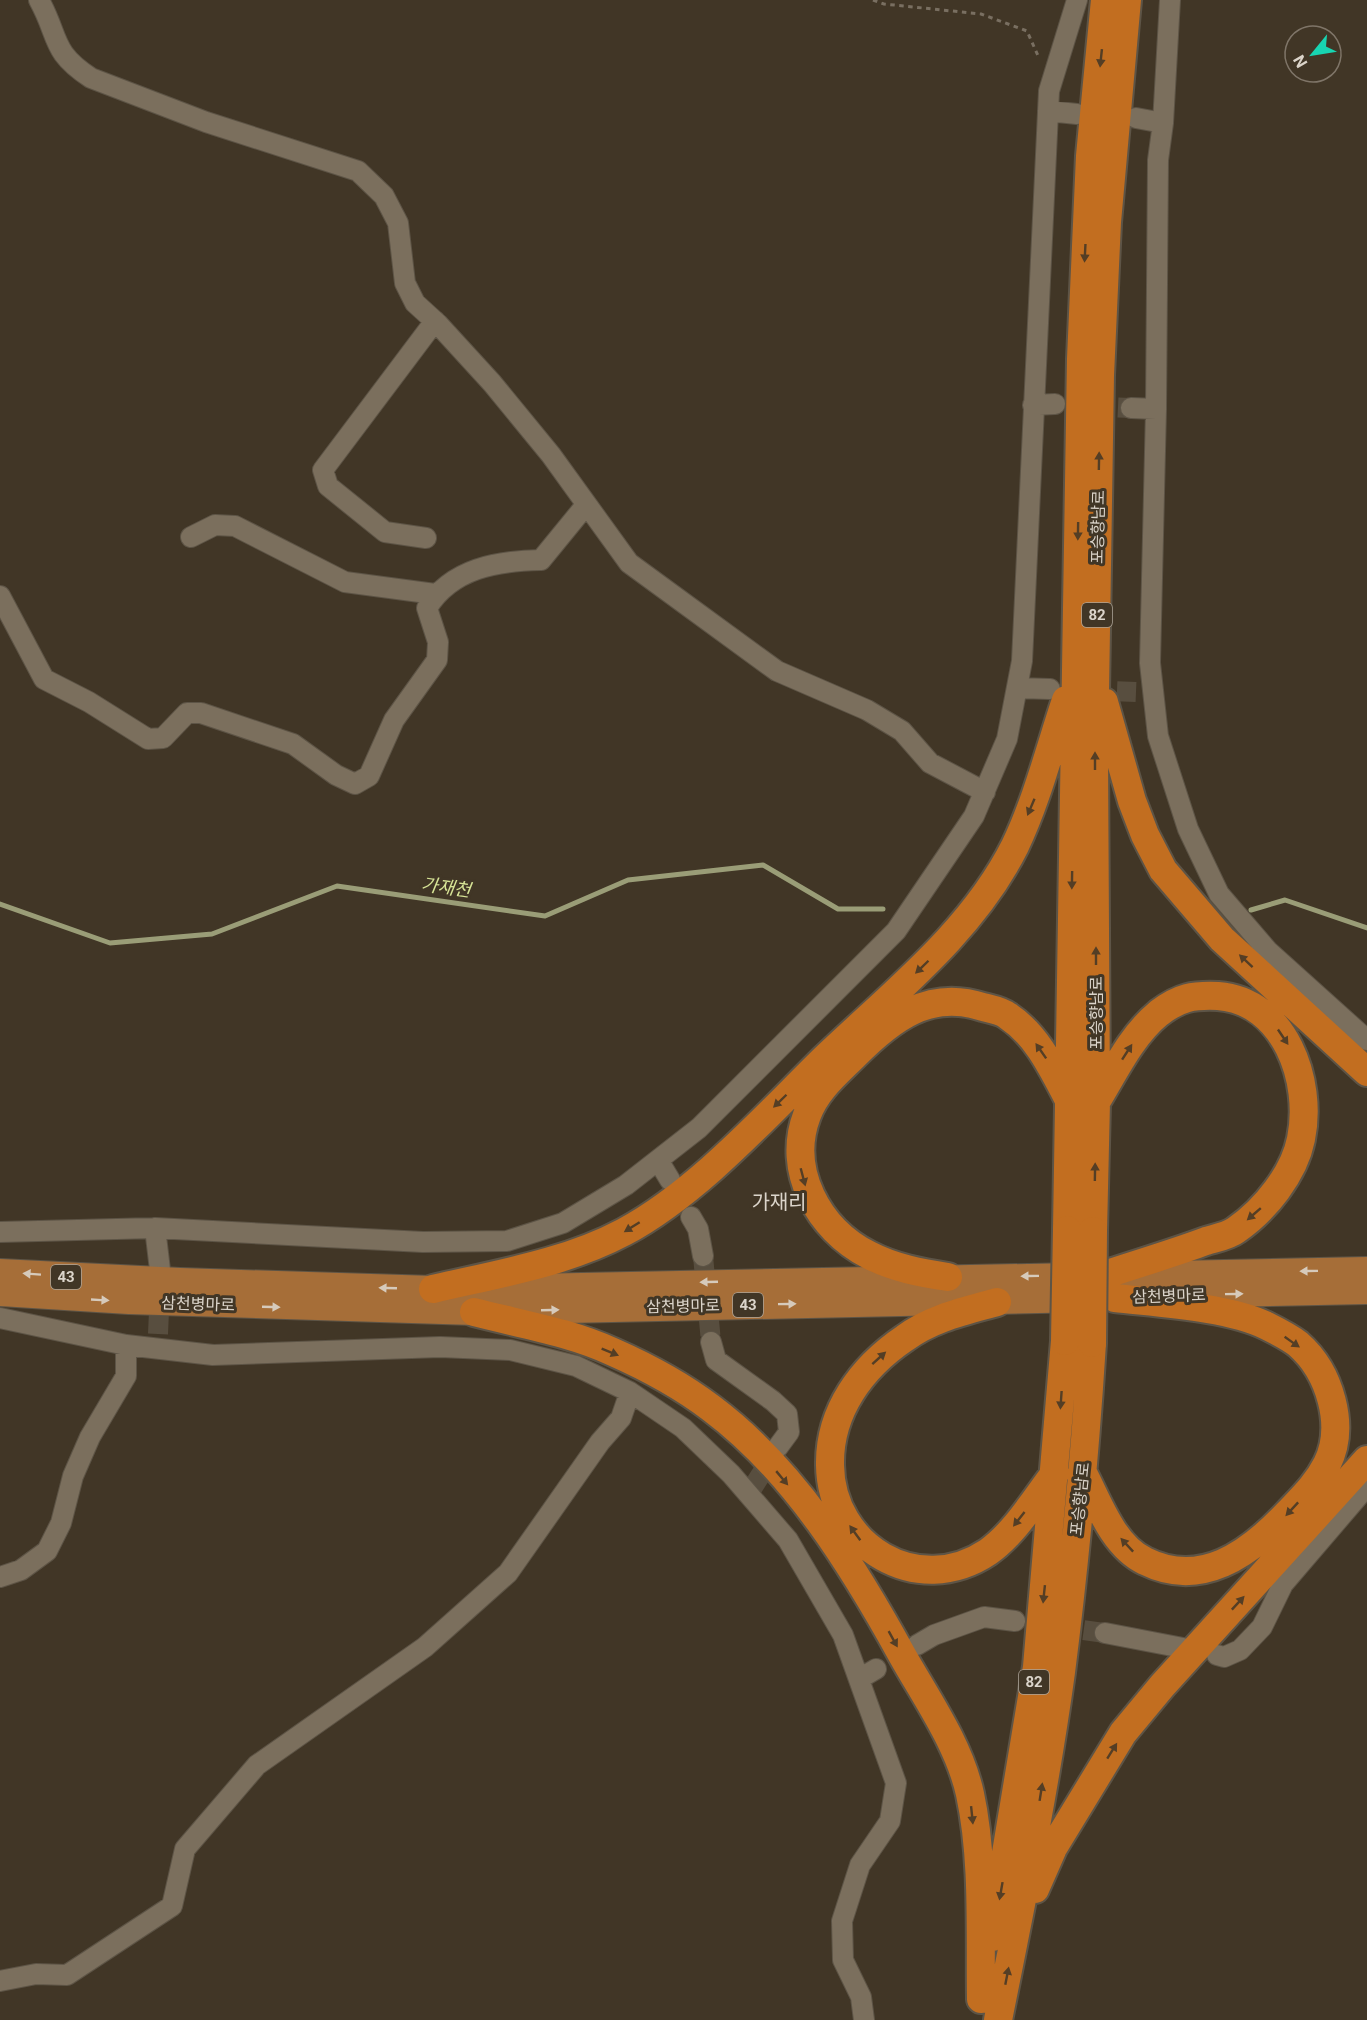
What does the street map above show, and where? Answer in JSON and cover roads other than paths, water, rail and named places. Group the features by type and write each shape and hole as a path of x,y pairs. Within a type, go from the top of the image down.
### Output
{"highway":[{"name":"포승향남로","path":"985,2013 1016,1932 1061,1673 1083,1473 1078,1342 1083,1102 1086,674 1081,359 1090,156 1105,0"},
{"name":"포승향남로","path":"1086,674 1107,222 1127,0"},
{"path":"1086,674 1145,835 1163,870 1222,939 1367,1072"},
{"path":"433,1289 591,1248 626,1231 669,1204 738,1142 925,964 958,928 986,892 1014,847 1086,674"},
{"path":"948,1277 909,1271 868,1255 847,1240 826,1219 809,1196 799,1157 807,1113 822,1088 880,1030 912,1010 938,1002 965,1001 1008,1015 1041,1048 1083,1102 1139,1032 1160,1012 1191,995 1228,997 1253,1005 1268,1019 1288,1044 1297,1068 1303,1101 1301,1140 1289,1169 1266,1204 1235,1231 1111,1286"},
{"path":"1083,1473 1109,1524 1125,1545 1143,1561 1168,1570 1191,1572 1216,1567 1238,1558 1262,1541 1314,1485 1328,1463 1334,1443 1333,1407 1327,1387 1317,1366 1298,1344 1265,1325 1111,1286"},
{"path":"997,1302 940,1318 906,1336 863,1373 850,1392 833,1435 830,1465 833,1493 846,1520 861,1541 880,1556 907,1569 935,1571 962,1565 988,1552 1010,1531 1055,1473"},
{"path":"474,1312 560,1334 612,1351 663,1378 711,1408 760,1451 820,1522 884,1623 957,1755 970,1793 980,1883 985,2013"},
{"name":"포승향남로","path":"985,2013 1037,1667 1055,1473 1078,1342"},
{"path":"1016,1932 1053,1848 1123,1733 1162,1686 1367,1460"}],"main road":[{"name":"삼천병마로","path":"0,1293 129,1301 474,1312 685,1306 997,1302 1111,1286 1367,1270"},
{"name":"삼천병마로","path":"0,1272 180,1281 433,1289 948,1277 1111,1286 1367,1292"}],"street":[{"path":"39,0 59,51 74,67 91,78 206,122 358,171 384,196 398,223 405,283 415,303 435,321 492,383 551,455 629,564 777,671 867,710 902,731 930,763 985,792"},
{"path":"0,1232 155,1228 423,1242 507,1241 563,1224 626,1185 699,1128 896,931 974,816 1007,739 1017,688 1022,661 1049,101 1077,0"},
{"path":"1170,0 1163,123 1158,160 1156,409 1150,663 1144,692 1188,829 1219,894 1268,951 1367,1040"},
{"path":"1049,101 1077,114"},
{"path":"1136,118 1163,123"},
{"path":"426,538 385,532 328,486 323,470 435,321"},
{"path":"1034,405 1055,404"},
{"path":"1131,408 1156,409"},
{"path":"0,596 44,679 89,702 148,739 164,738 186,713 201,713 293,744 336,775 355,784 369,776 394,720 437,660 438,642 427,608 435,594 460,576 486,565 541,560 586,505"},
{"path":"191,537 215,525 235,526 345,582 435,594"},
{"path":"1017,688 1050,689"},
{"path":"658,1160 670,1180"},
{"path":"691,1217 700,1236 703,1256"},
{"path":"155,1228 160,1270"},
{"path":"0,1318 126,1346 159,1341 213,1355 440,1347 510,1350 576,1366 630,1392 683,1428 750,1490 788,1540 843,1635 896,1783 890,1821 860,1865 842,1921 843,1960 861,1997 864,2020"},
{"path":"711,1342 716,1360 773,1401 787,1414 789,1432 778,1447"},
{"path":"0,1577 21,1570 47,1551 61,1523 74,1476 90,1437 126,1376 126,1346"},
{"path":"0,1981 36,1974 67,1975 172,1906 185,1849 257,1765 425,1647 508,1573 558,1506 600,1442 621,1418 630,1392"},
{"path":"1217,1655 1224,1657 1239,1650 1262,1627 1283,1584 1367,1486"},
{"path":"917,1645 934,1635 984,1617 1016,1621"},
{"path":"1105,1634 1183,1648"},
{"path":"859,1679 876,1669"}],"waterway":[{"name":"가재천","path":"0,904 110,943 212,934 337,886 545,916 628,880 763,865 838,909 883,909"},
{"name":"가재천","path":"1251,910 1285,900 1367,928"}],"tunnel":[{"path":"1088,406 1131,408"},
{"path":"1087,690 1136,692"},
{"path":"703,1256 711,1342"},
{"path":"158,1334 160,1288"},
{"path":"753,1487 776,1451"},
{"path":"1054,1626 1105,1633"}],"district":[{"name":"가재리","path":"779,1202"}]}
